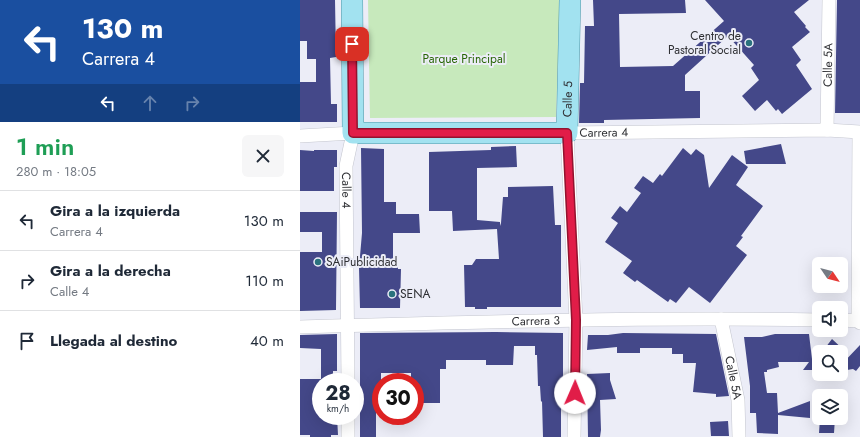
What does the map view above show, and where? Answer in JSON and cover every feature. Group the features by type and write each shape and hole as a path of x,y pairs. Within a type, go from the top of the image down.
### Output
{"main road":[{"name":"Calle 4","path":"352,0 353,133"},
{"name":"Calle 5","path":"567,133 570,0"},
{"name":"Carrera 4","path":"353,133 567,133"}],"street":[{"name":"Calle 5A","path":"827,130 829,0"},
{"name":"Carrera 4","path":"567,133 827,130 860,132"},
{"path":"848,320 859,321 860,132"},
{"name":"Carrera 4","path":"300,136 353,133"},
{"name":"Calle 4","path":"348,373 346,166 353,133"},
{"name":"Calle 5","path":"567,133 576,320 574,437"},
{"name":"Calle 5A","path":"721,318 738,400 739,437"},
{"name":"Carrera 3","path":"300,327 576,320 721,318 812,320"},
{"path":"348,425 348,437"}],"green space":[{"name":"Parque Principal","path":"368,0 560,0 556,117 370,118"}],"building":[{"path":"300,0 335,0 336,57 330,58 331,104 337,104 337,122 300,122 300,82 316,82 316,59 307,59 307,41 300,41"},
{"path":"593,0 685,0 686,13 619,14 620,67 673,66 724,21 705,0 809,0 794,12 810,32 792,47 801,60 796,65 812,89 782,114 778,109 776,111 767,100 755,111 742,96 759,80 751,68 754,65 728,36 685,75 685,91 700,91 700,118 604,120 604,123 579,123 580,83 584,83 585,26 594,26"},
{"path":"837,0 860,0 860,113 835,113"},
{"path":"781,144 786,164 746,164 744,151"},
{"path":"516,146 517,167 477,168 477,220 500,222 500,226 503,197 508,197 508,187 553,186 555,225 561,225 561,307 487,307 487,309 475,309 475,307 465,307 464,265 472,265 476,259 499,259 497,229 453,231 452,211 429,211 429,152 491,150 491,147"},
{"path":"361,148 384,149 384,202 396,202 396,214 419,214 420,233 393,233 393,260 398,260 398,269 401,269 400,308 360,308 359,268 362,233"},
{"path":"683,148 691,155 696,149 704,155 709,188 732,155 748,167 736,185 763,206 741,236 743,237 736,246 747,255 710,303 689,287 676,303 670,299 668,302 637,280 635,282 623,273 632,261 605,242 618,223 611,218 620,206 627,212 641,193 634,188 643,176 653,183 660,174 662,176"},
{"path":"300,150 337,150 337,167 334,167 334,191 300,191"},
{"path":"300,212 337,212 336,310 300,311 300,252 322,252 322,232 300,232"},
{"path":"360,333 563,333 563,384 560,384 562,401 561,437 543,437 542,401 541,402 540,386 538,386 537,355 535,355 535,346 514,346 513,365 486,365 486,360 446,360 446,369 440,369 440,403 424,403 424,373 372,373 372,425 376,425 376,437 360,437 360,425 364,425 364,373 360,373"},
{"path":"623,333 716,334 729,396 716,397 716,394 693,392 696,363 683,363 683,354 672,354 672,348 640,348 640,353 617,353 617,347 587,350 588,335"},
{"path":"337,334 337,371 333,371 333,373 321,373 321,349 300,348 300,335"},
{"path":"775,334 809,334 812,370 803,370 809,362 778,362 779,367 764,372 767,393 777,393 778,413 810,401 810,418 778,415 778,434 757,433 756,413 750,413 750,386 744,337 762,337"},
{"path":"832,339 838,345 827,345"},
{"path":"860,345 860,366 856,371 853,369 848,370 848,358"},
{"path":"610,373 610,380 616,399 600,400 600,437 588,437 587,374"},
{"path":"300,379 312,379 312,425 337,425 338,435 331,435 331,437 310,437 310,435 300,435"},
{"path":"728,421 729,436 711,436 710,422"},
{"path":"820,425 835,425 834,433 819,433"}],"place":[{"name":"Centro de Pastoral Social","path":"749,43"},
{"name":"SAiPublicidad","path":"318,262"},
{"name":"SENA","path":"392,294"}],"route":[{"path":"352,44 353,133 567,133 576,320 575,393"}]}
